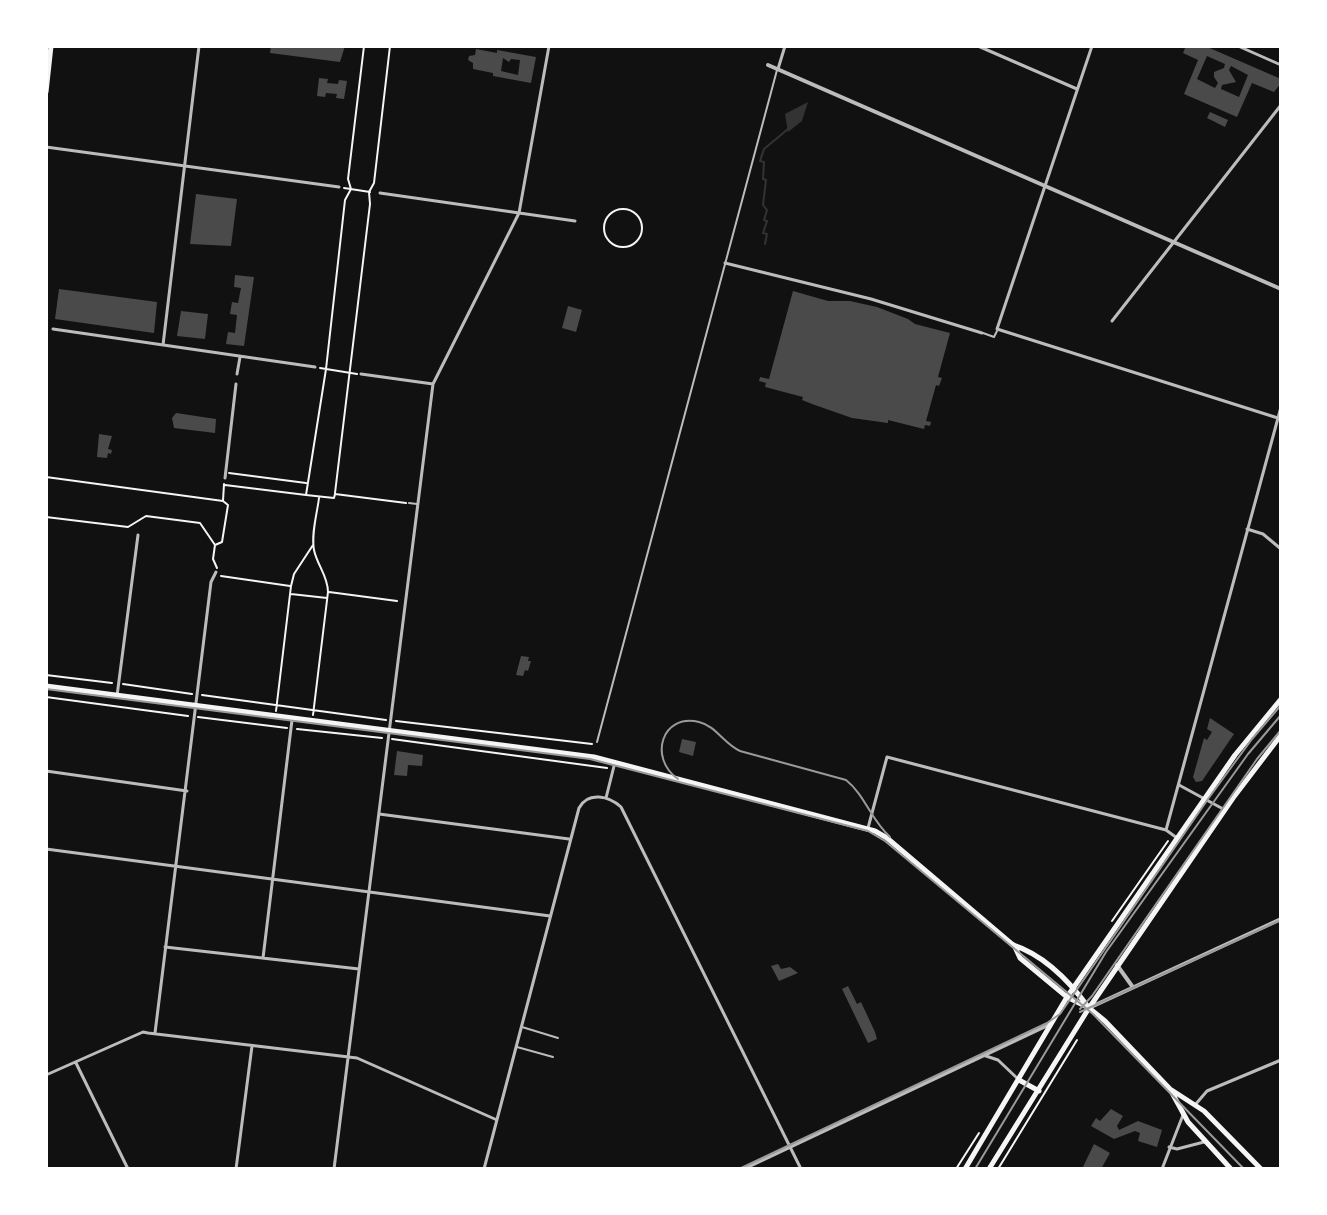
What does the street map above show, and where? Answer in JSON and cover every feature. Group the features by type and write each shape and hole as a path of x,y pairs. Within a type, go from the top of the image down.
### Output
{"main road":[{"path":"46,92 51,46"},
{"path":"46,686 533,747 615,762 868,828 887,838 1013,945 1020,958 1067,997 1089,1008"},
{"path":"965,1169 1067,997 1205,797 1281,699"},
{"path":"989,1169 1117,965 1281,735"},
{"path":"1013,945 1029,950 1074,987 1089,1008 1170,1089 1195,1105 1261,1169"},
{"path":"1019,1080 1039,1091"},
{"path":"1170,1089 1183,1115 1231,1169"}],"street":[{"path":"163,345 199,46"},
{"path":"334,1169 433,384 519,213 549,46"},
{"path":"778,69 785,46"},
{"path":"978,46 1077,89"},
{"path":"1092,46 997,329 1279,419"},
{"path":"1238,46 1281,65"},
{"path":"768,65 1281,289"},
{"path":"1112,321 1281,105"},
{"path":"46,147 339,187"},
{"path":"380,193 575,221"},
{"path":"725,263 871,299 982,333"},
{"path":"53,329 315,367"},
{"path":"237,374 240,357"},
{"path":"361,374 433,384"},
{"path":"225,478 236,384"},
{"path":"1166,830 1281,407"},
{"path":"1247,529 1263,534 1281,549"},
{"path":"117,696 138,535"},
{"path":"155,1033 211,582 216,574"},
{"path":"263,958 292,718"},
{"path":"868,828 887,757 1166,830 1177,838"},
{"path":"606,798 615,762"},
{"path":"46,771 187,791"},
{"path":"1179,785 1225,810"},
{"path":"484,1169 581,803 590,797 606,798 621,807 801,1169"},
{"path":"379,814 571,840"},
{"path":"46,849 550,916"},
{"path":"1089,1008 1281,919"},
{"path":"165,947 359,969"},
{"path":"1117,965 1132,986"},
{"path":"743,1169 1050,1024"},
{"path":"46,1075 143,1032 155,1033 357,1058 497,1120"},
{"path":"236,1169 252,1046"},
{"path":"983,1055 999,1061 1019,1080"},
{"path":"1195,1105 1207,1091 1281,1060"},
{"path":"76,1063 128,1169"},
{"path":"1162,1169 1183,1115"},
{"path":"1169,1147 1177,1149 1205,1142"}],"lane":[{"path":"597,743 778,69"},
{"path":"982,333 994,337 997,329"},
{"path":"409,503 418,505"},
{"path":"521,1027 558,1038"},
{"path":"516,1047 553,1057"}],"path":[{"path":"306,495 326,369 345,200 351,189 348,179 364,46"},
{"path":"224,485 334,498 369,192 374,183 390,46"},
{"path":"339,187 380,193"},
{"path":"616,211 631,211 641,222 640,235 631,245 618,247 607,239 605,222 616,211"},
{"path":"315,367 361,374"},
{"path":"226,472 307,483"},
{"path":"46,477 223,501 228,505 222,542 215,545"},
{"path":"223,501 225,478"},
{"path":"335,494 409,503"},
{"path":"313,721 328,592 328,581 318,564 313,545 320,497"},
{"path":"46,517 128,527 146,516 200,523 215,545 213,559 217,565"},
{"path":"275,716 291,586 294,574 313,545"},
{"path":"216,574 291,586"},
{"path":"328,592 397,601"},
{"path":"290,594 327,598"},
{"path":"46,675 115,684"},
{"path":"123,685 193,694"},
{"path":"200,695 376,719"},
{"path":"46,697 191,716"},
{"path":"203,718 288,728"},
{"path":"406,722 597,743"},
{"path":"295,729 372,737"},
{"path":"402,740 606,768"},
{"path":"1112,921 1167,842"},
{"path":"998,1169 1083,1030"}],"shaded area":[{"path":"808,102 802,121 788,132 785,114"}],"building":[{"path":"271,46 345,46 340,62 270,53"},
{"path":"1186,46 1205,46 1281,79 1281,83 1274,92 1252,83 1237,117 1184,94 1198,60 1183,53","holes":["1207,56 1225,64 1224,68 1214,72 1218,83 1215,88 1197,79","1231,66 1248,75 1239,97 1221,89 1222,85 1236,82 1229,70"]},
{"path":"476,49 536,57 531,83 473,69 473,63 468,60 469,56 475,55","holes":["503,58 509,62 511,59 520,60 518,75 501,71"]},
{"path":"319,78 328,79 327,83 347,81 344,99 336,98 337,94 317,96"},
{"path":"1210,112 1228,120 1225,127 1207,118"},
{"path":"196,194 237,199 231,246 190,244"},
{"path":"235,275 254,277 244,346 226,344 228,332 235,333 237,315 230,314 232,302 238,303 241,288 234,287"},
{"path":"59,289 157,302 154,333 55,319"},
{"path":"793,291 828,301 850,301 877,307 915,324 950,333 938,377 942,378 939,386 936,385 926,421 931,422 930,426 925,425 924,429 888,420 888,423 852,418 802,400 803,397 765,387 766,383 759,381 760,377 769,379"},
{"path":"568,306 582,310 576,332 562,328"},
{"path":"181,311 208,314 205,339 177,336"},
{"path":"176,413 216,419 215,433 174,428 172,418"},
{"path":"99,434 112,436 108,449 112,450 107,458 97,457"},
{"path":"521,656 529,657 528,661 531,661 523,676 516,675"},
{"path":"1210,718 1234,734 1202,781 1196,782 1193,777 1204,738 1207,740 1212,732 1207,729"},
{"path":"682,739 696,742 693,756 679,752"},
{"path":"397,751 423,755 422,766 408,765 407,776 394,775"},
{"path":"778,964 781,969 790,967 798,973 779,981 771,966"},
{"path":"848,986 857,1004 861,1002 877,1039 868,1043 842,989"},
{"path":"1111,1109 1123,1116 1117,1126 1119,1130 1138,1121 1162,1130 1157,1147 1138,1141 1140,1133 1135,1131 1114,1139 1091,1126 1096,1118 1100,1121"},
{"path":"1094,1144 1110,1153 1101,1169 1082,1169"}],"waterway":[{"path":"765,244 767,234 763,233 767,210 763,205 766,180 763,179 764,162 760,161 764,149 788,129"}],"tram line":[{"path":"46,689 590,759 868,831 885,841 1093,1014 1244,1169"},
{"path":"739,1169 1047,1023 1060,1014 1208,799 1281,705"},
{"path":"678,779 663,760 663,739 676,724 699,722 740,751 846,780 890,837"},
{"path":"1080,1009 1257,759 1281,730"},
{"path":"1080,1012 1281,920"}],"railway":[{"path":"975,1169 1106,952 1248,754 1281,715"}]}
